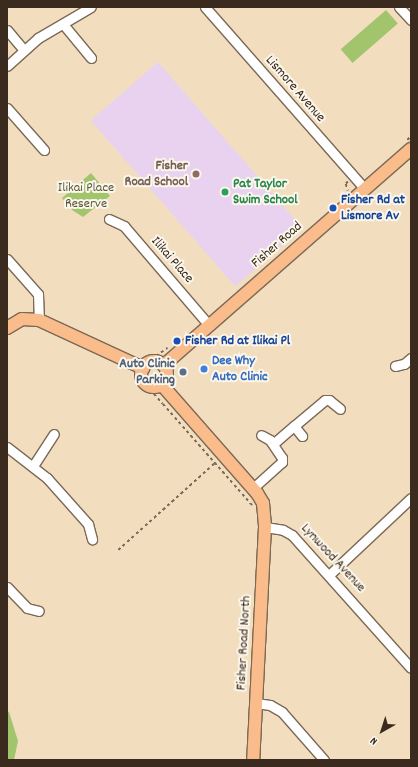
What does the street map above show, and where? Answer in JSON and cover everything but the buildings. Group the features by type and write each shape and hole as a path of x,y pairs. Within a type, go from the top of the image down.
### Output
{"main road":[{"name":"Fisher Road","path":"164,365 411,149"},
{"path":"7,328 22,319 39,320 140,366 154,361 164,365 167,373 165,382 162,385 154,387 145,384 141,376 140,366"},
{"path":"162,385 253,488 263,503 265,526"},
{"name":"Fisher Road North","path":"253,760 265,526"}],"street":[{"path":"7,66 38,38 91,7"},
{"name":"Lismore Avenue","path":"205,7 365,189"},
{"path":"399,7 411,20"},
{"path":"63,24 91,58"},
{"path":"7,30 24,50"},
{"path":"7,108 44,150"},
{"name":"Ilikai Place","path":"108,219 124,226 209,325"},
{"path":"7,258 38,294 39,320"},
{"path":"395,366 404,364 411,358"},
{"path":"273,444 326,400 340,408"},
{"path":"294,426 302,436"},
{"path":"33,466 54,434"},
{"path":"253,488 282,462 282,458 273,444 266,437 261,435"},
{"path":"7,447 47,478 84,519 91,531 92,539"},
{"path":"329,575 411,498"},
{"name":"Lynwood Avenue","path":"265,526 283,530 292,535 411,668"},
{"path":"7,587 27,608 39,612"},
{"path":"256,704 270,705 282,712 324,760"}],"path":[{"path":"342,196 348,191 346,184"},
{"path":"168,347 140,366 135,375 144,389 154,394 216,462 254,507"},
{"path":"118,550 216,462"}],"shaded area":[{"name":"Fisher Road School","path":"158,62 302,228 235,286 91,120"}],"green space":[{"path":"386,10 398,24 353,63 341,49"},
{"name":"Ilikai Place Reserve","path":"91,173 110,196 83,217 72,210 62,198"},
{"path":"7,711 9,712 18,741 14,760 7,760"}],"place":[{"name":"Fisher Road School","path":"196,174"},
{"name":"Pat Taylor Swim School","path":"225,192"},
{"name":"Fisher Rd at Lismore Av","path":"333,208"},
{"name":"Fisher Rd at Ilikai Pl","path":"177,341"},
{"name":"Dee Why Auto Clinic","path":"204,369"},
{"name":"Auto Clinic Parking","path":"183,372"}]}
